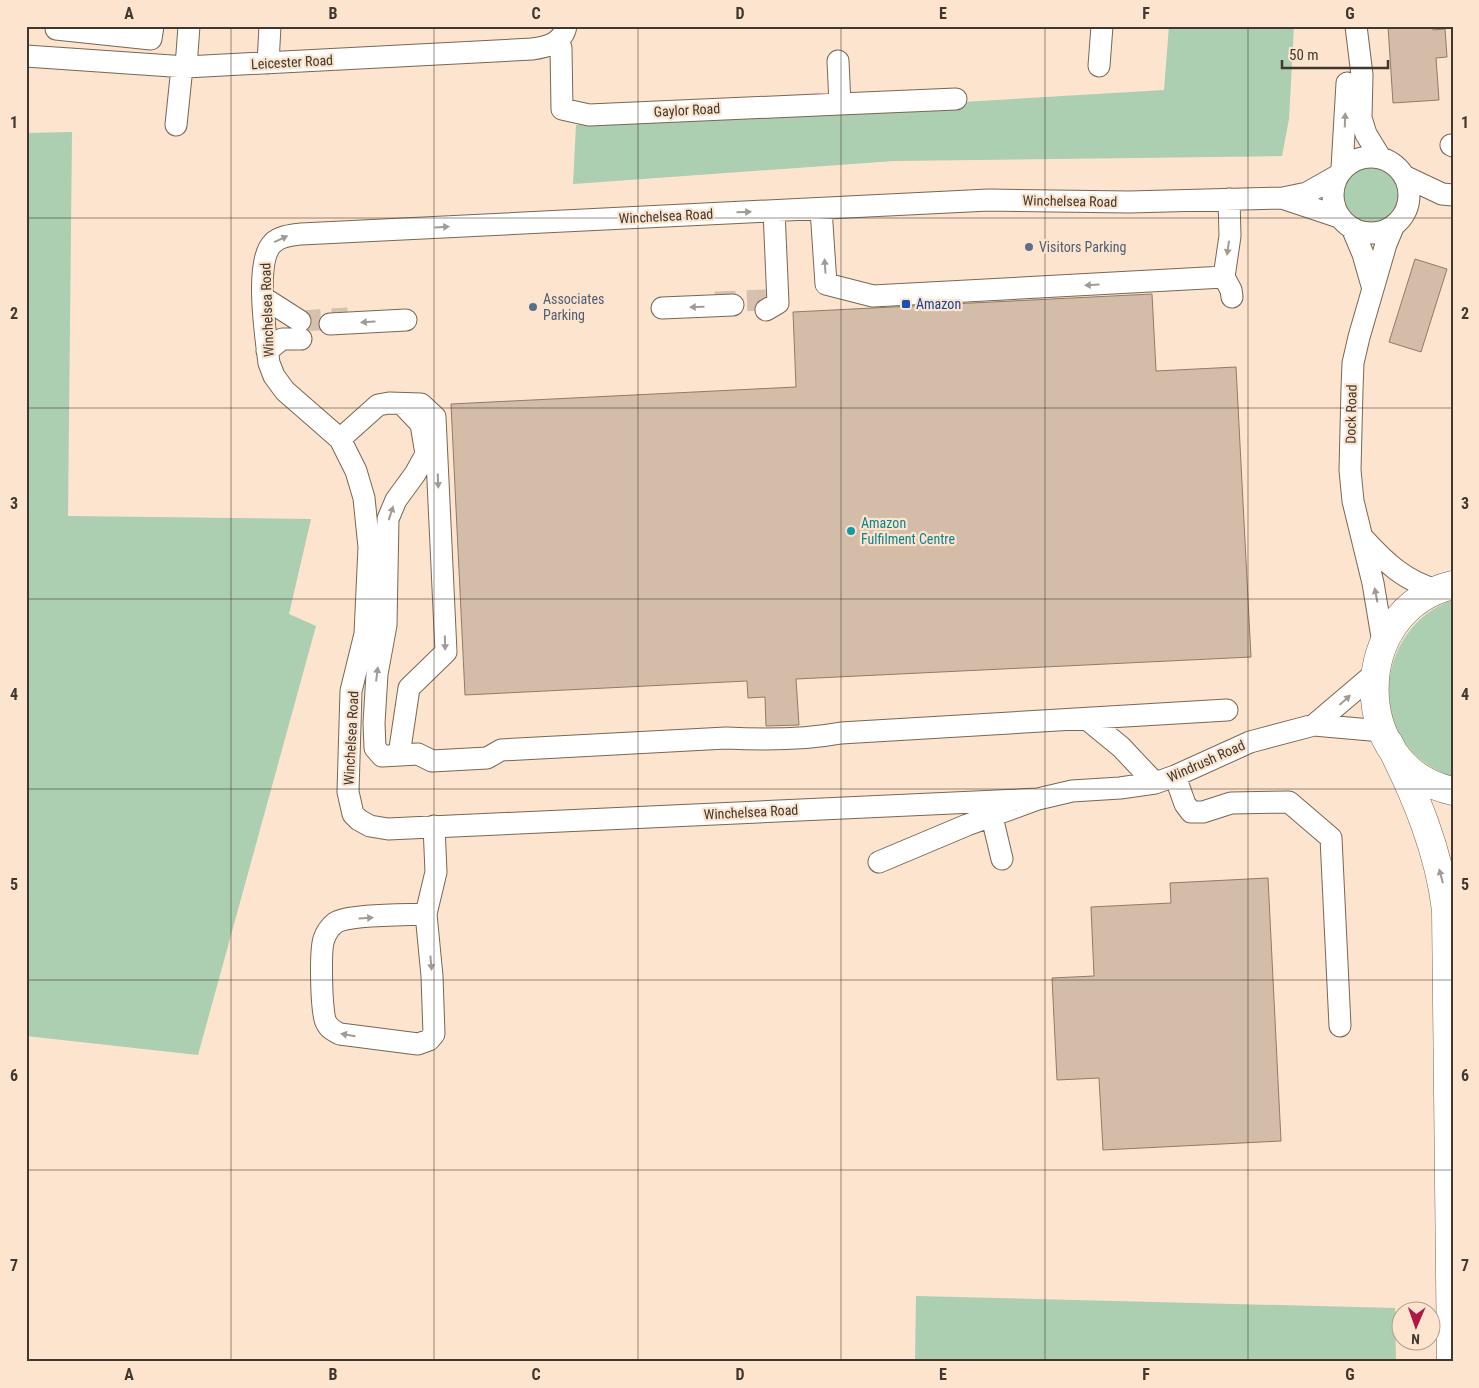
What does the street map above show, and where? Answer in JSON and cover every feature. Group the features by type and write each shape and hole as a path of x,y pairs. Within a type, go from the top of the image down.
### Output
{"highway":[{"path":"1447,586 1420,599 1392,626 1383,643 1374,674 1374,699 1385,737 1413,790 1442,878 1446,910 1451,1362"},
{"path":"1385,737 1414,772 1431,782 1453,791"}],"street":[{"path":"54,58 56,28 151,39 152,26"},
{"path":"268,63 270,26"},
{"path":"1099,66 1102,26"},
{"path":"1356,30 1362,75 1361,118 1366,134 1380,157"},
{"path":"1356,30 1348,74 1340,172 1332,193 1335,210 1345,222 1363,254 1373,290"},
{"path":"176,126 184,67 196,33"},
{"name":"Leicester Road","path":"26,56 184,67 532,49 546,47 562,34"},
{"name":"Gaylor Road","path":"562,34 562,109 589,115 840,104"},
{"path":"114,62 116,36"},
{"path":"838,61 840,104 956,99"},
{"path":"1340,172 1353,160 1366,156 1380,157 1395,164 1406,177 1447,194"},
{"name":"Winchelsea Road","path":"1038,799 388,829 370,826 353,814 347,773 349,720 351,691 365,634 369,547 368,521 356,471 340,439 285,391 274,376 267,351 264,298 264,261 266,251 273,242 286,236 821,208 1008,200 1129,202 1283,198 1307,193 1340,172"},
{"path":"1406,177 1410,197 1408,207 1447,194"},
{"name":"Winchelsea Road","path":"1283,198 1345,222"},
{"path":"1229,199 1230,236 1224,278 1231,290 1232,297"},
{"name":"Dock Road","path":"1383,643 1380,616 1364,539 1357,524 1350,470 1352,372 1357,346 1386,244 1394,226 1408,207"},
{"path":"821,208 826,284 873,296 1224,278"},
{"path":"770,292 774,211"},
{"path":"1345,222 1373,233 1394,226"},
{"path":"264,298 300,321 267,351"},
{"path":"662,308 733,306"},
{"path":"330,324 406,320"},
{"path":"340,439 361,418 378,405 389,403 403,405 421,404 435,417 446,652 409,688 399,756"},
{"path":"403,405 421,424 426,454 396,500 388,519 386,625 376,674 374,723 375,748 382,756 418,754 432,761 487,758 501,750 726,738 808,738 841,733 1088,720 1227,710"},
{"path":"356,471 358,429 361,418"},
{"name":"Dock Road","path":"1364,539 1403,576 1419,585 1447,586"},
{"name":"Windrush Road","path":"1314,725 1374,674"},
{"path":"1088,720 1121,747 1155,783"},
{"name":"Windrush Road","path":"1038,799 1072,791 1120,788 1155,783 1250,742 1314,725 1385,737"},
{"path":"1175,776 1184,804 1191,812 1203,812 1231,803 1289,802 1331,838 1340,1026"},
{"path":"879,862 1038,799"},
{"path":"992,817 1002,858"},
{"path":"426,914 349,918 336,922 328,930 322,948 323,1003 325,1021 331,1030 340,1034 418,1044 430,1040 434,1034 432,976 426,914 436,872 434,826"}],"green space":[{"path":"1169,26 1294,26 1289,119 1282,156 894,161 573,184 576,125 1164,90"},
{"path":"72,132 68,516 311,519 289,614 316,626 198,1055 26,1036 26,133"},
{"path":"1372,165 1383,167 1393,173 1399,183 1401,194 1399,205 1393,215 1383,221 1372,223 1361,221 1351,215 1345,205 1343,194 1345,183 1351,173 1361,167"},
{"path":"1453,600 1453,778 1424,762 1409,748 1397,728 1390,707 1389,684 1393,663 1402,642 1415,625 1432,610"},
{"path":"916,1296 1392,1308 1392,1350 1396,1350 1396,1362 915,1362"}],"building":[{"path":"1388,26 1433,26 1433,30 1445,29 1447,57 1436,58 1439,100 1393,103"},
{"path":"1415,259 1447,269 1421,352 1389,342"},
{"name":"Amazon Fulfilment Centre","path":"1152,294 1156,371 1236,367 1251,657 796,679 799,725 766,726 765,697 748,698 747,681 465,695 451,404 796,387 793,312"},
{"path":"1268,878 1281,1141 1103,1150 1099,1078 1057,1080 1052,978 1094,976 1091,907 1171,903 1170,883"}],"tunnel":[{"path":"715,302 766,300"},
{"path":"300,321 348,318"}],"place":[{"name":"Visitors Parking","path":"1029,247"},
{"name":"Amazon","path":"906,304"},
{"name":"Associates Parking","path":"533,307"},
{"name":"Amazon Fulfilment Centre","path":"851,531"}]}
